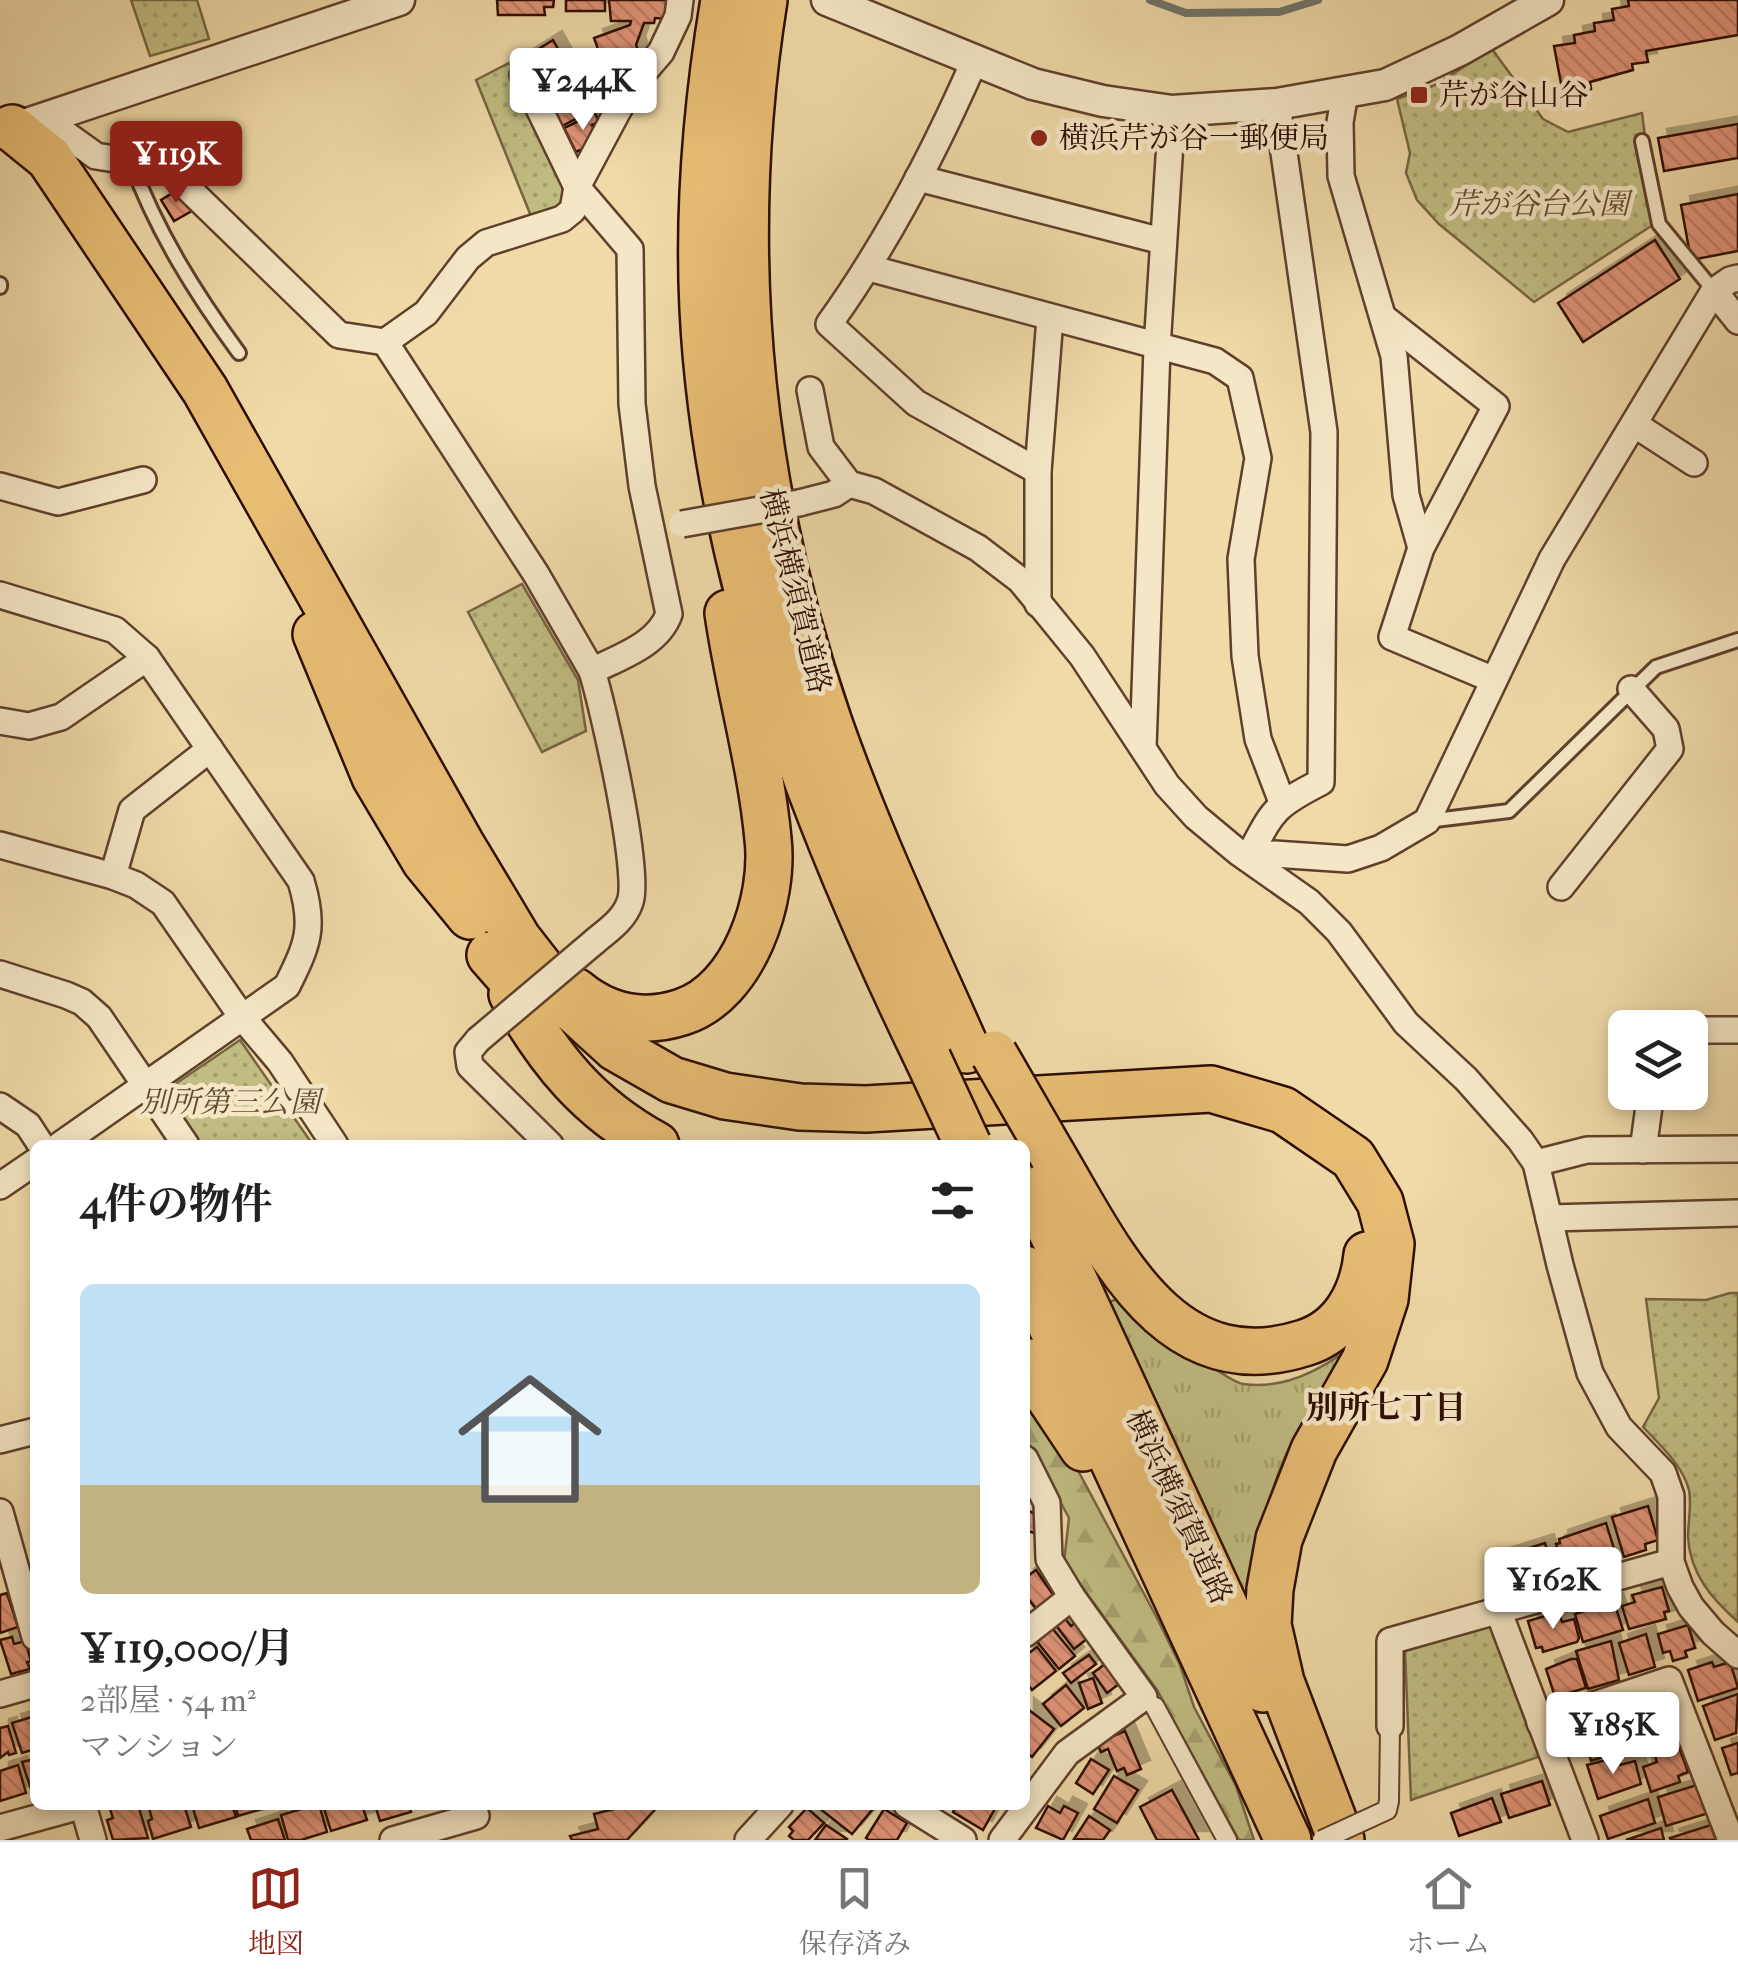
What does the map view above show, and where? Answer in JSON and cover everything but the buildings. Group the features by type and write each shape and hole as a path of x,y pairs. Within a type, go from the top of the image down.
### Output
{"highway":[{"name":"横浜横須賀道路","path":"724,0 748,128 744,299 764,464 781,552 830,723 963,1054 968,1140"},
{"name":"横浜横須賀道路","path":"764,0 736,54 702,222 709,386 741,563 792,739 835,857 1018,1140"},
{"path":"18,126 49,158 205,390 323,620 549,1022 587,1054 659,1098 724,1120 863,1130 1188,1107 1257,1119 1298,1139 1334,1164 1370,1231 1364,1282 1345,1317 1313,1340 1279,1352 1230,1351 1191,1338 1153,1306 1030,1158"},
{"path":"492,926 608,1014 649,1019 684,1012 721,989 749,949 763,898 769,843 732,643 712,505 709,386"},
{"path":"492,926 532,1028 565,1075 604,1112 648,1140"},
{"path":"492,926 616,1048 672,1080 725,1096 800,1107 866,1109 1210,1089 1283,1110 1353,1158 1380,1202 1391,1244 1385,1298 1365,1360 1314,1450 1279,1539 1268,1624 1281,1682 1337,1840"},
{"name":"横浜横須賀道路","path":"1030,1158 1337,1840"},
{"name":"横浜横須賀道路","path":"1030,1280 1287,1840"},
{"path":"1030,1368 1092,1461 1287,1840"}],"street":[{"path":"18,126 399,0"},
{"path":"18,126 96,156 166,168 339,335 385,342 426,312 468,258 486,243 562,219 573,210 576,187 630,88 661,52 678,16 680,0"},
{"path":"841,3 1034,84 1103,101 1172,111 1277,104 1385,85 1460,50 1548,0"},
{"path":"974,62 946,126 869,268 829,324 916,403 1038,471"},
{"path":"522,76 576,187 630,249 632,404 642,486 669,614 664,627 651,639 592,672"},
{"path":"1344,93 1341,176 1394,356 1406,495 1421,548"},
{"path":"1248,858 1270,815 1282,802 1321,782 1324,432 1277,104"},
{"path":"1142,748 1162,241 1172,111"},
{"path":"918,178 1162,241"},
{"path":"869,268 1215,361 1240,378 1258,458 1241,559 1245,656 1258,740 1282,802"},
{"path":"1248,858 1274,854 1348,859 1381,848 1427,821 1552,559 1714,291 1738,278"},
{"path":"1714,291 1738,321"},
{"path":"1383,317 1496,406 1421,548 1392,637 1494,680"},
{"path":"1038,604 1038,471 1050,318"},
{"path":"385,342 536,574 592,672 630,846 634,884 630,902 618,922 468,1052 470,1066 545,1140"},
{"path":"810,390 821,446 849,484 874,491 978,548 1020,580 1082,656 1167,784 1196,817 1309,902 1339,932 1406,1022 1498,1113 1536,1163 1590,1373 1610,1413 1663,1473 1672,1496 1671,1562 1691,1607 1738,1655"},
{"path":"1634,424 1694,463"},
{"path":"0,486 58,502 142,480"},
{"path":"652,530 800,502 834,494 849,484"},
{"path":"0,596 115,630 147,658 301,881 310,912 305,951 287,986 67,1140"},
{"path":"0,721 29,726 61,717 147,658"},
{"path":"1561,887 1670,749 1666,728 1631,689"},
{"path":"113,876 132,810 210,749"},
{"path":"0,845 113,876 163,902 332,1140"},
{"path":"0,974 82,1002 99,1017 182,1140"},
{"path":"1708,1030 1738,1030"},
{"path":"0,1106 28,1125 38,1140"},
{"path":"1643,1150 1648,1110"},
{"path":"1536,1163 1587,1150 1738,1149"},
{"path":"0,1186 30,1165"},
{"path":"1549,1218 1738,1213"},
{"path":"0,1440 30,1432"},
{"path":"1030,1469 1048,1503 1050,1559 1072,1597 1150,1702 1227,1840"},
{"path":"0,1512 30,1618"},
{"path":"1322,1840 1386,1810 1390,1640 1671,1562"},
{"path":"1030,1630 1072,1597"},
{"path":"1498,1610 1585,1840"},
{"path":"1540,1723 1669,1680 1726,1793 1731,1840"},
{"path":"0,1694 30,1685"},
{"path":"1030,1802 1067,1752 1150,1702"},
{"path":"0,1828 66,1810"},
{"path":"85,1810 93,1840"},
{"path":"394,1840 476,1816 474,1810"},
{"path":"762,1836 777,1810"},
{"path":"915,1810 963,1840"},
{"path":"1002,1840 1024,1810"}],"lane":[{"path":"1642,141 1659,224 1714,291"},
{"path":"131,162 143,194 194,292 239,352"},
{"path":"1427,821 1509,811 1656,667 1738,640"}],"green space":[{"path":"131,0 197,0 209,39 150,56"},
{"name":"芹が谷台公園","path":"1492,49 1543,119 1568,132 1642,113 1656,223 1534,302 1439,224 1417,200 1406,173 1410,153 1397,99 1435,85"},
{"path":"509,63 570,189 565,207 533,221 476,80"},
{"path":"522,584 578,680 586,731 542,752 468,612"},
{"name":"別所第三公園","path":"240,1040 310,1140 199,1140 165,1091"},
{"path":"1738,1293 1738,1622 1711,1595 1693,1563 1686,1481 1670,1456 1643,1427 1659,1398 1646,1299 1706,1300"},
{"path":"1121,1298 1202,1360 1243,1384 1287,1381 1351,1347 1287,1452 1259,1538 1247,1604 1105,1303"},
{"path":"1030,1393 1052,1422 1157,1618 1180,1665 1194,1707 1236,1786 1254,1840 1239,1840 1157,1690 1064,1562 1069,1518 1030,1445"},
{"path":"1490,1624 1541,1756 1411,1800 1405,1651"}],"waterway":[{"path":"1150,0 1186,13 1279,12 1318,0"}],"place":[{"name":"芹が谷山谷","path":"1419,95"},
{"name":"横浜芹が谷一郵便局","path":"1039,138"}],"district":[{"name":"別所七丁目","path":"1386,1407"}]}
